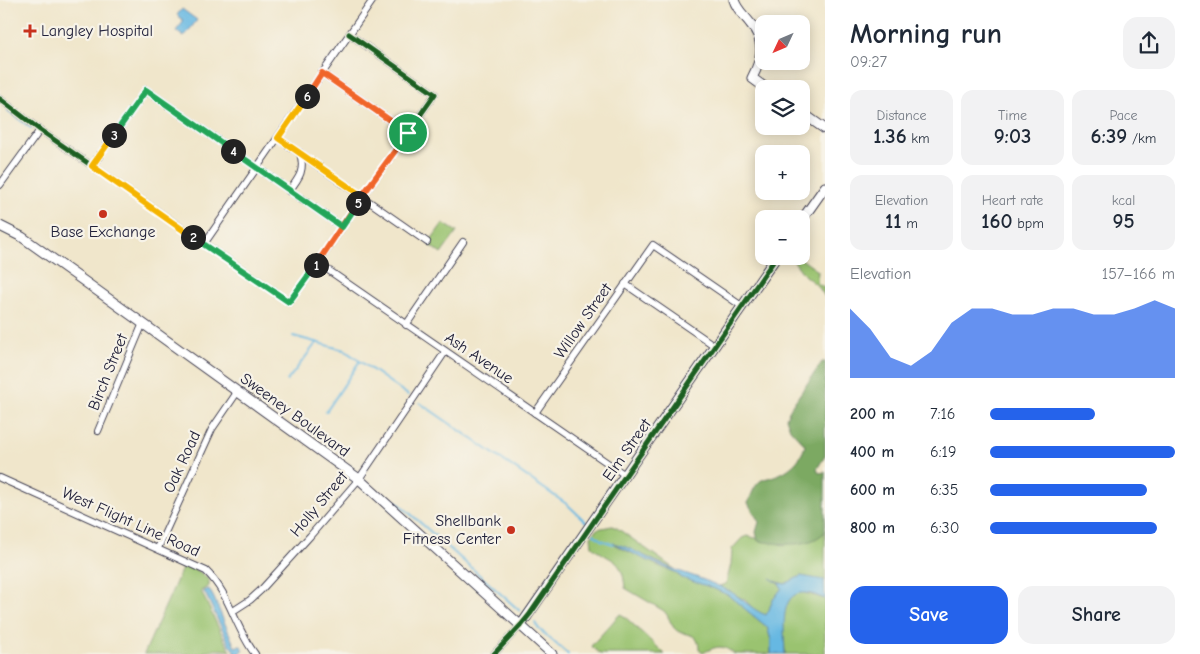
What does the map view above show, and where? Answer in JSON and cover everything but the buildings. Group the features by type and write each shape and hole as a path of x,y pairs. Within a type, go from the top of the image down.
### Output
{"main road":[{"path":"734,0 757,32 760,42 759,65 752,78 755,80"},
{"path":"810,118 825,129"},
{"path":"809,210 825,187"},
{"name":"Sweeney Boulevard","path":"1,228 22,237 358,479 552,654"},
{"name":"Elm Street","path":"521,625 771,265"}],"street":[{"path":"204,244 373,0"},
{"path":"0,99 40,130 289,302 434,94 349,34"},
{"path":"322,73 408,133"},
{"path":"92,166 146,90 342,227"},
{"path":"0,185 40,130"},
{"path":"278,138 428,242"},
{"path":"289,190 302,170 303,162 300,153"},
{"path":"406,324 462,242"},
{"name":"Willow Street","path":"535,413 653,245 742,307"},
{"name":"Ash Avenue","path":"318,263 625,475"},
{"path":"625,284 715,346"},
{"name":"Birch Street","path":"98,431 143,323"},
{"name":"Holly Street","path":"232,611 250,600 261,590 358,479 445,352"},
{"name":"Oak Road","path":"158,548 212,429 238,391"},
{"name":"West Flight Line Road","path":"0,478 206,571 214,579 232,611 241,633 255,654"},
{"name":"Elm Street","path":"494,654 521,625"}],"green space":[{"path":"443,223 457,232 441,254 428,244"},
{"path":"797,265 810,265 818,271 817,283 825,288 825,297 818,286 805,276"},
{"path":"822,362 825,362 825,456 817,469 819,473 825,472 825,532 810,541 802,543 784,544 758,541 756,532 759,522 748,503 757,484 763,479 784,472 794,465 801,456 805,445 790,429 786,418 791,407"},
{"path":"612,526 676,570 625,547 615,545 672,571 682,578 728,595 767,627 771,640 771,654 734,654 723,647 703,653 699,650 696,639 674,628 664,611 625,588 624,578 618,565 592,546 591,536 597,529"},
{"path":"825,532 825,581 801,576 785,584 775,581 782,588 772,601 766,615 756,611 745,600 719,586 726,584 731,564 732,549 742,538 747,536 784,545 804,542 807,538"},
{"path":"184,564 200,572 209,580 209,586 201,591 231,651 214,650 204,652 204,654 144,654"},
{"path":"801,592 825,599 825,654 785,654 783,628 785,610 793,596"},
{"path":"620,614 665,654 600,654 591,646"}],"water":[{"path":"182,9 197,20 184,37 176,31 184,21 177,15"},
{"path":"613,543 723,588 766,615 772,601 782,588 770,578 785,584 801,576 824,580 825,599 809,593 798,594 791,598 785,617 785,654 771,654 771,640 767,627 728,595 682,578 675,572"},
{"path":"209,589 235,647 240,645 243,649 240,654 233,654 235,652 229,644 203,591"},
{"path":"221,652 233,654 205,654"}],"waterway":[{"path":"8,111 31,128"},
{"path":"293,336 344,350 408,395"},
{"path":"287,381 317,342"},
{"path":"326,412 359,362"},
{"path":"420,403 568,505 586,522"},
{"path":"396,501 520,611"},
{"path":"594,534 601,540 613,544"},
{"path":"535,623 539,629 568,654"}],"cycle path":[{"path":"0,99 40,130 289,302 435,94 349,34"},
{"path":"494,654 530,614 771,265"}],"place":[{"name":"Langley Hospital","path":"30,31"},
{"name":"Base Exchange","path":"103,214"},
{"name":"Shellbank Fitness Center","path":"511,530"}],"route":[{"path":"408,133 322,73 278,138 362,196 342,227 257,168 146,90 92,166 289,302 318,263 354,209 362,196 408,133"}]}
